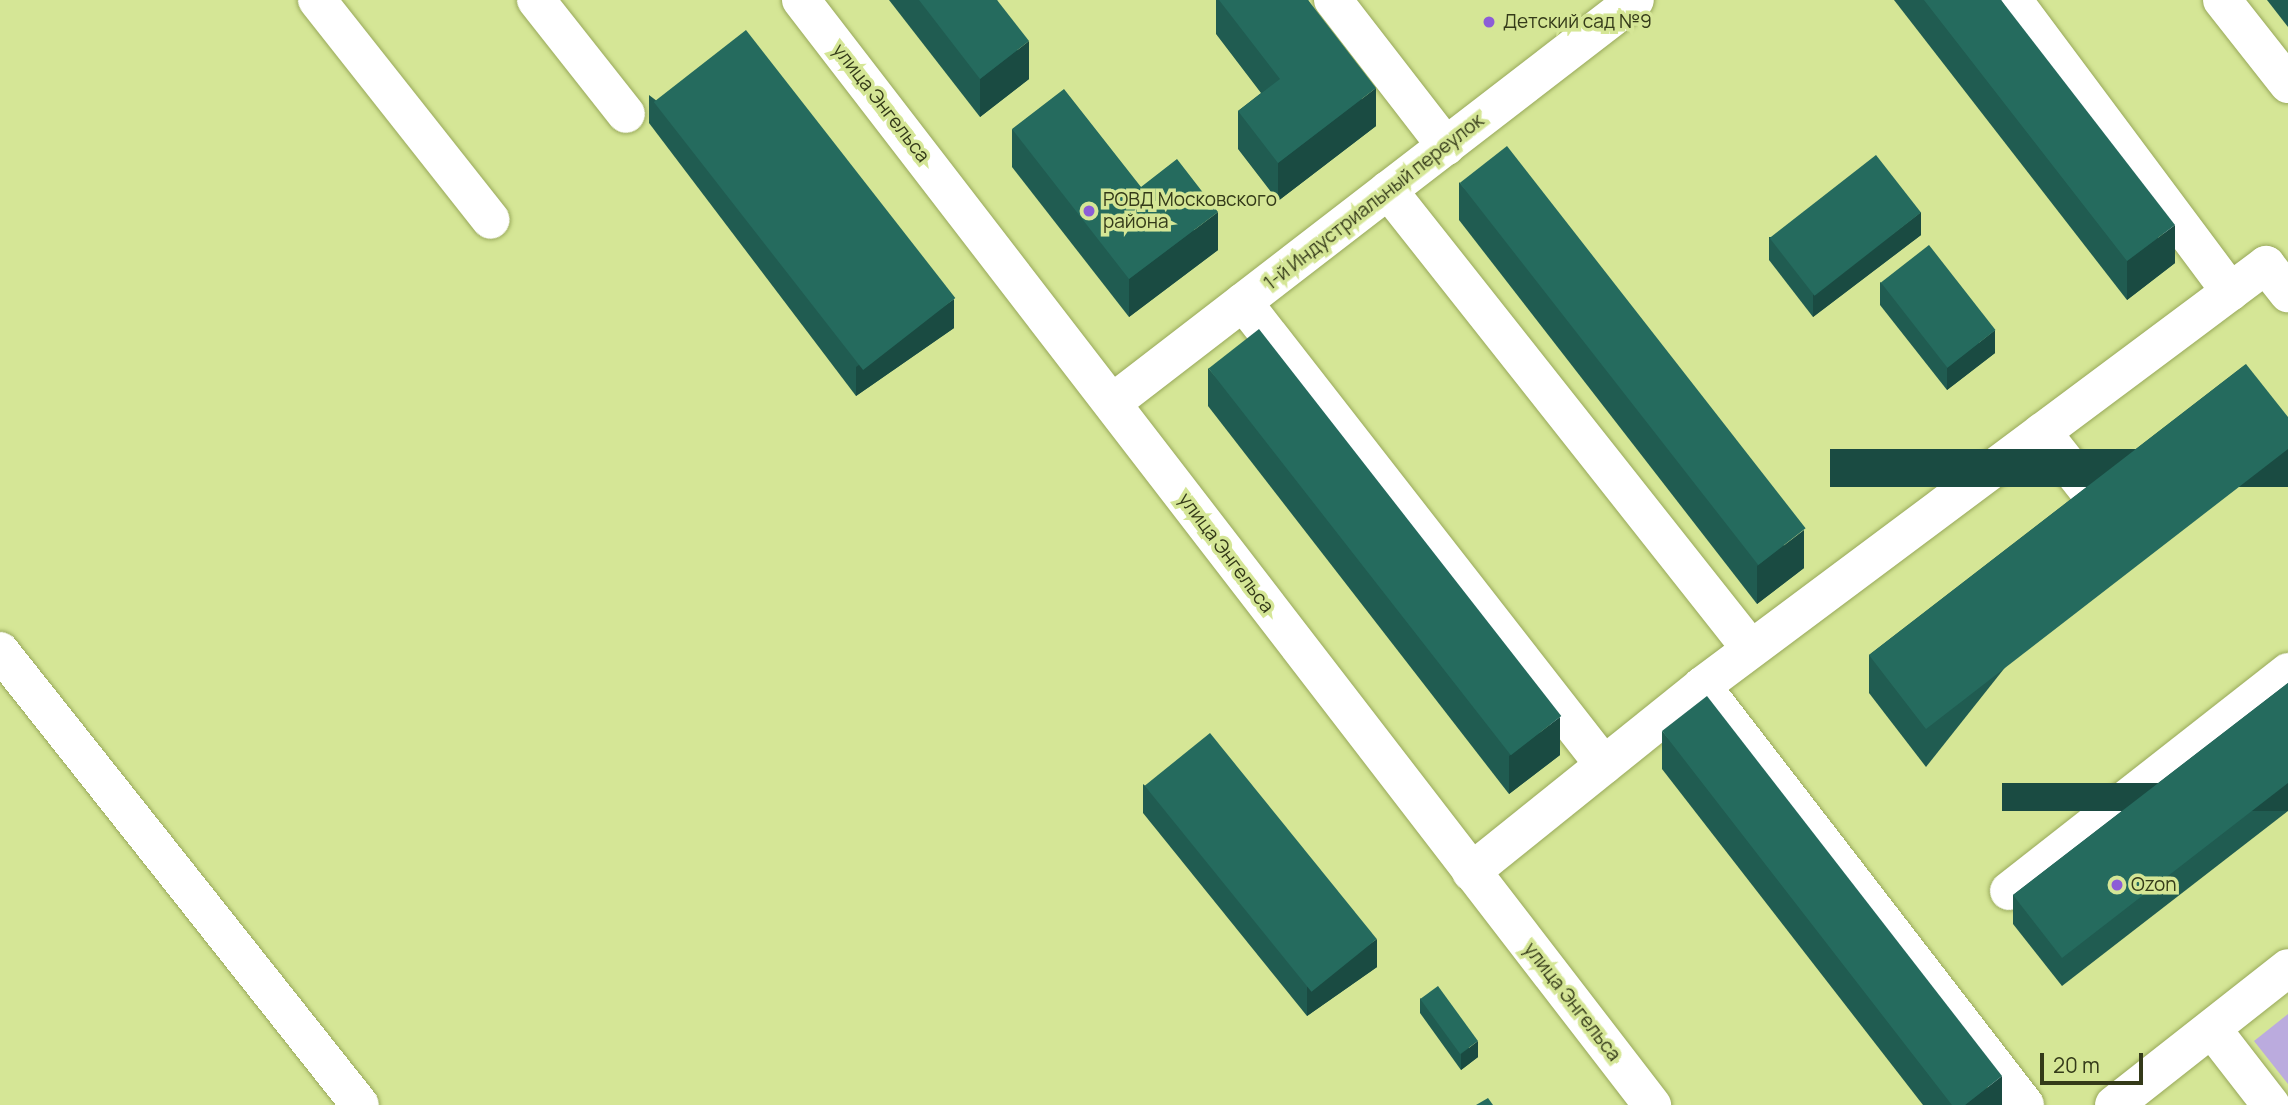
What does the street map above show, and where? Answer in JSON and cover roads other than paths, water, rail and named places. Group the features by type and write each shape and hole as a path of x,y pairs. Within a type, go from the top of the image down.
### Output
{"street":[{"path":"317,0 491,220"},
{"path":"536,0 626,114"},
{"name":"улица Энгельса","path":"801,0 1094,389 1650,1104"},
{"path":"1332,0 1446,146"},
{"name":"1-й Индустриальный переулок","path":"1094,389 1243,302 1635,0"},
{"path":"2013,0 2231,292"},
{"path":"2222,0 2288,84"},
{"path":"1388,190 1751,649"},
{"path":"1471,872 1751,649 2231,292 2281,267"},
{"path":"1243,302 1604,765"},
{"path":"2042,432 2095,499"},
{"path":"0,651 360,1105"},
{"path":"2009,891 2288,672"},
{"path":"1702,686 2025,1105"},
{"path":"2114,1105 2288,968"},
{"path":"2211,1029 2271,1105"}],"place":[{"name":"Детский сад №9","path":"1489,22"},
{"name":"РОВД Московского района","path":"1089,211"},
{"name":"Ozon","path":"2117,885"}]}
